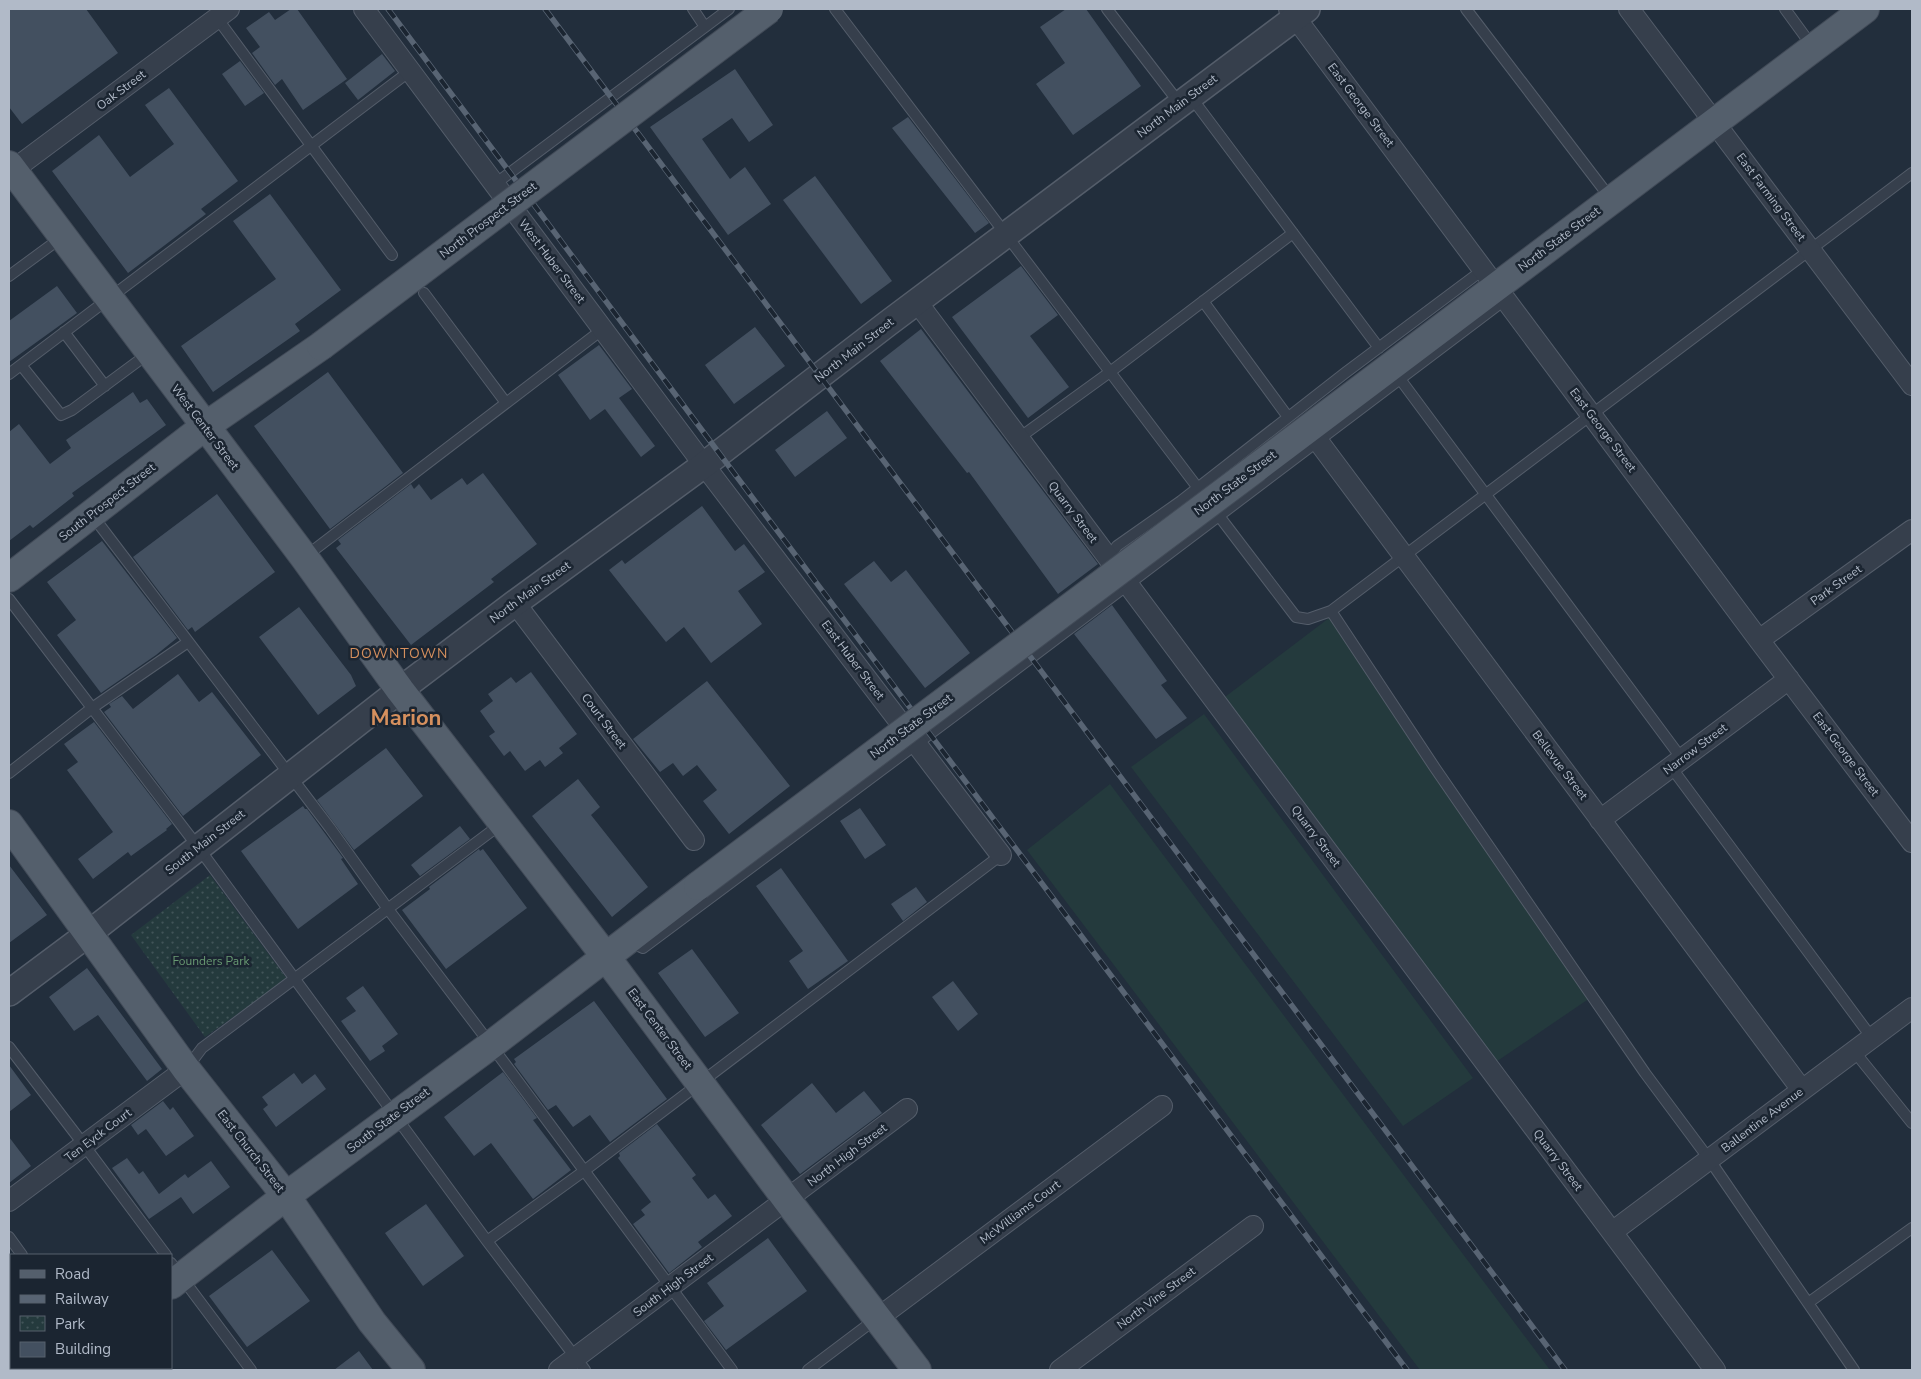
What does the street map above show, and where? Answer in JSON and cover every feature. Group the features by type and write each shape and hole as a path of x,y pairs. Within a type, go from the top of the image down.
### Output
{"main road":[{"name":"North Prospect Street","path":"204,427 321,346 769,9"},
{"name":"North State Street","path":"606,957 627,934 698,886 1865,9"},
{"name":"West Center Street","path":"11,168 204,427 304,557 400,690"},
{"name":"South Prospect Street","path":"9,578 204,427"},
{"name":"East Center Street","path":"400,690 606,957 787,1200 918,1370"},
{"name":"East Church Street","path":"9,824 186,1069 286,1196 372,1322 411,1370"},
{"name":"South State Street","path":"175,1275 491,1045 606,957"}],"street":[{"name":"West Huber Street","path":"364,9 704,465"},
{"name":"East Farming Street","path":"1630,9 1912,385"},
{"name":"North Main Street","path":"400,690 516,602 704,465 1006,234 1186,100 1297,12"},
{"name":"East George Street","path":"1297,12 1592,415 1912,842"},
{"name":"Oak Street","path":"11,168 223,13"},
{"name":"Quarry Street","path":"917,302 1019,438 1105,564 1128,584 1715,1370"},
{"name":"Bellevue Street","path":"1318,441 1802,1090"},
{"name":"East Huber Street","path":"704,465 1001,854"},
{"name":"Park Street","path":"1759,640 1912,530"},
{"name":"Court Street","path":"516,602 694,840"},
{"name":"Narrow Street","path":"1600,820 1789,679"},
{"name":"South Main Street","path":"9,993 88,934 400,690"},
{"name":"Ballentine Avenue","path":"1612,1232 1912,1008"},
{"name":"Ten Eyck Court","path":"9,1201 186,1069"},
{"name":"McWilliams Court","path":"878,1318 1162,1106"},
{"name":"North High Street","path":"787,1200 907,1109"},
{"name":"South High Street","path":"559,1370 581,1364 670,1287 787,1200"},
{"name":"North Vine Street","path":"1060,1370 1253,1226"}],"lane":[{"path":"692,9 705,27"},
{"path":"495,184 729,9"},
{"path":"835,9 1296,617 1308,619 1331,611 1810,248 1912,173"},
{"path":"1107,9 1186,100 1293,233 1379,348"},
{"path":"1466,9 1611,200"},
{"path":"1784,9 1813,48"},
{"path":"223,13 311,146 392,255"},
{"path":"9,374 410,71"},
{"path":"1019,438 1110,372 1293,233"},
{"path":"9,276 62,236"},
{"path":"1105,564 1117,546 1198,488 1379,348 1496,285"},
{"path":"627,934 643,948 917,744 1400,378 1496,285"},
{"path":"424,294 506,403"},
{"path":"1203,301 1288,417"},
{"path":"304,557 603,329"},
{"path":"64,332 105,386"},
{"path":"21,364 61,415 72,410 150,353"},
{"path":"1400,378 1485,494 1872,1038"},
{"path":"91,515 330,828 388,909 732,1370"},
{"path":"9,599 198,847 487,1241 581,1364"},
{"path":"1331,611 1435,768 1634,1057 1709,1159 1854,1370"},
{"path":"9,773 92,708 188,642"},
{"path":"743,839 901,723 984,659"},
{"path":"186,1069 202,1048 502,824"},
{"path":"487,1241 584,1171 1001,854"},
{"path":"9,1047 165,1254"},
{"path":"1854,1051 1912,1123"},
{"path":"1808,1303 1912,1228"},
{"path":"9,1237 21,1254"},
{"path":"175,1275 251,1370"},
{"path":"808,1370 878,1318"}],"green space":[{"path":"1333,615 1596,994 1487,1068 1221,700"},
{"path":"1204,714 1473,1078 1403,1126 1131,767"},
{"path":"1110,784 1550,1370 1420,1370 1027,850"},
{"name":"Founders Park","path":"210,875 287,979 205,1037 131,935"}],"building":[{"path":"9,9 86,9 118,53 22,124 9,107"},
{"path":"291,9 297,9 347,79 303,110 282,79 275,85 252,53 260,47 246,28 269,12 275,20"},
{"path":"1066,9 1086,9 1141,86 1073,135 1036,84 1065,63 1040,27"},
{"path":"382,54 395,71 358,100 345,83"},
{"path":"240,61 264,93 245,106 222,74"},
{"path":"735,69 773,125 749,142 732,118 702,139 730,179 745,167 771,204 728,235 650,127"},
{"path":"169,88 238,181 201,209 206,214 128,273 52,171 99,135 130,177 174,144 145,105"},
{"path":"908,117 989,223 975,233 892,128"},
{"path":"815,176 892,281 861,304 783,200"},
{"path":"270,194 341,290 295,324 300,331 213,392 181,346 276,279 233,221"},
{"path":"1021,266 1058,315 1030,336 1069,387 1028,418 952,317"},
{"path":"57,286 77,313 9,362 9,321"},
{"path":"755,327 785,366 734,404 705,365"},
{"path":"921,329 1098,564 1058,594 969,472 967,473 880,361"},
{"path":"599,345 632,389 619,398 655,446 641,457 605,409 590,420 558,375"},
{"path":"328,372 403,473 330,529 254,426"},
{"path":"133,392 140,403 147,399 166,425 72,493 74,496 33,528 30,525 9,541 9,432 19,424 50,464 71,448 66,440"},
{"path":"827,411 847,438 795,477 775,450"},
{"path":"483,473 537,544 491,579 494,582 411,645 336,548 341,544 338,540 411,484 414,489 419,484 431,500 462,478 467,485"},
{"path":"217,494 275,572 195,632 192,627 188,630 133,557"},
{"path":"702,506 735,551 744,544 765,572 738,591 762,624 711,663 684,627 666,642 609,570 622,560 625,564"},
{"path":"102,541 177,638 101,693 57,635 76,620 47,582"},
{"path":"874,561 891,582 906,570 970,653 925,688 844,584"},
{"path":"1112,605 1167,681 1161,685 1187,718 1156,739 1074,634"},
{"path":"299,607 351,675 356,686 318,715 259,637"},
{"path":"531,672 577,734 559,748 563,753 545,767 540,760 525,771 510,751 504,756 489,736 495,732 480,711 493,701 488,694 511,677 516,683"},
{"path":"178,674 199,702 212,692 261,755 183,816 104,712 111,707 109,704 122,696 133,709"},
{"path":"707,681 790,786 729,834 703,801 717,790 697,765 683,776 673,763 660,772 633,739"},
{"path":"94,722 172,824 167,830 131,856 128,852 93,879 78,859 113,832 67,770 78,762 64,744"},
{"path":"386,748 423,796 354,850 317,800"},
{"path":"578,779 600,807 591,815 648,887 612,917 532,816"},
{"path":"303,806 343,858 341,859 358,884 298,929 241,851"},
{"path":"860,808 886,845 865,859 840,821"},
{"path":"460,826 470,839 420,876 411,865"},
{"path":"479,849 480,851 483,849 527,908 446,969 402,910"},
{"path":"9,865 47,915 9,943"},
{"path":"781,868 848,961 808,989 789,961 803,951 756,886"},
{"path":"916,887 927,902 903,921 891,904"},
{"path":"692,949 739,1013 705,1037 658,973"},
{"path":"87,968 162,1069 147,1081 98,1015 74,1031 49,997"},
{"path":"953,981 978,1014 958,1031 932,997"},
{"path":"363,986 398,1034 382,1046 385,1051 370,1061 341,1021 356,1011 346,998"},
{"path":"594,1001 667,1099 610,1142 590,1115 573,1127 556,1105 548,1110 514,1064 516,1062 514,1059"},
{"path":"9,1065 31,1095 9,1112"},
{"path":"503,1072 537,1118 533,1120 571,1170 533,1199 491,1143 474,1156 444,1117"},
{"path":"294,1073 302,1084 315,1074 326,1089 276,1127 263,1109 268,1105 262,1097"},
{"path":"812,1083 836,1113 864,1091 882,1113 800,1174 761,1125"},
{"path":"163,1101 170,1110 173,1107 194,1136 166,1156 146,1129 138,1135 131,1125"},
{"path":"657,1124 696,1175 692,1178 708,1199 715,1194 732,1216 698,1242 702,1247 669,1273 633,1224 645,1215 641,1210 651,1202 618,1158 620,1156 619,1153"},
{"path":"9,1137 31,1166 9,1183"},
{"path":"127,1158 139,1174 143,1171 159,1194 185,1174 188,1178 211,1161 230,1187 193,1214 181,1197 149,1219 112,1168"},
{"path":"426,1204 464,1256 423,1286 385,1233"},
{"path":"768,1238 807,1291 726,1350 704,1321 724,1306 707,1283"},
{"path":"272,1250 310,1301 247,1347 209,1296"},
{"path":"359,1351 373,1370 334,1370"}],"railway":[{"path":"388,9 1407,1370"},
{"path":"545,9 1565,1370"}],"district":[{"name":"DOWNTOWN","path":"399,653"},
{"name":"Marion","path":"406,718"}]}
